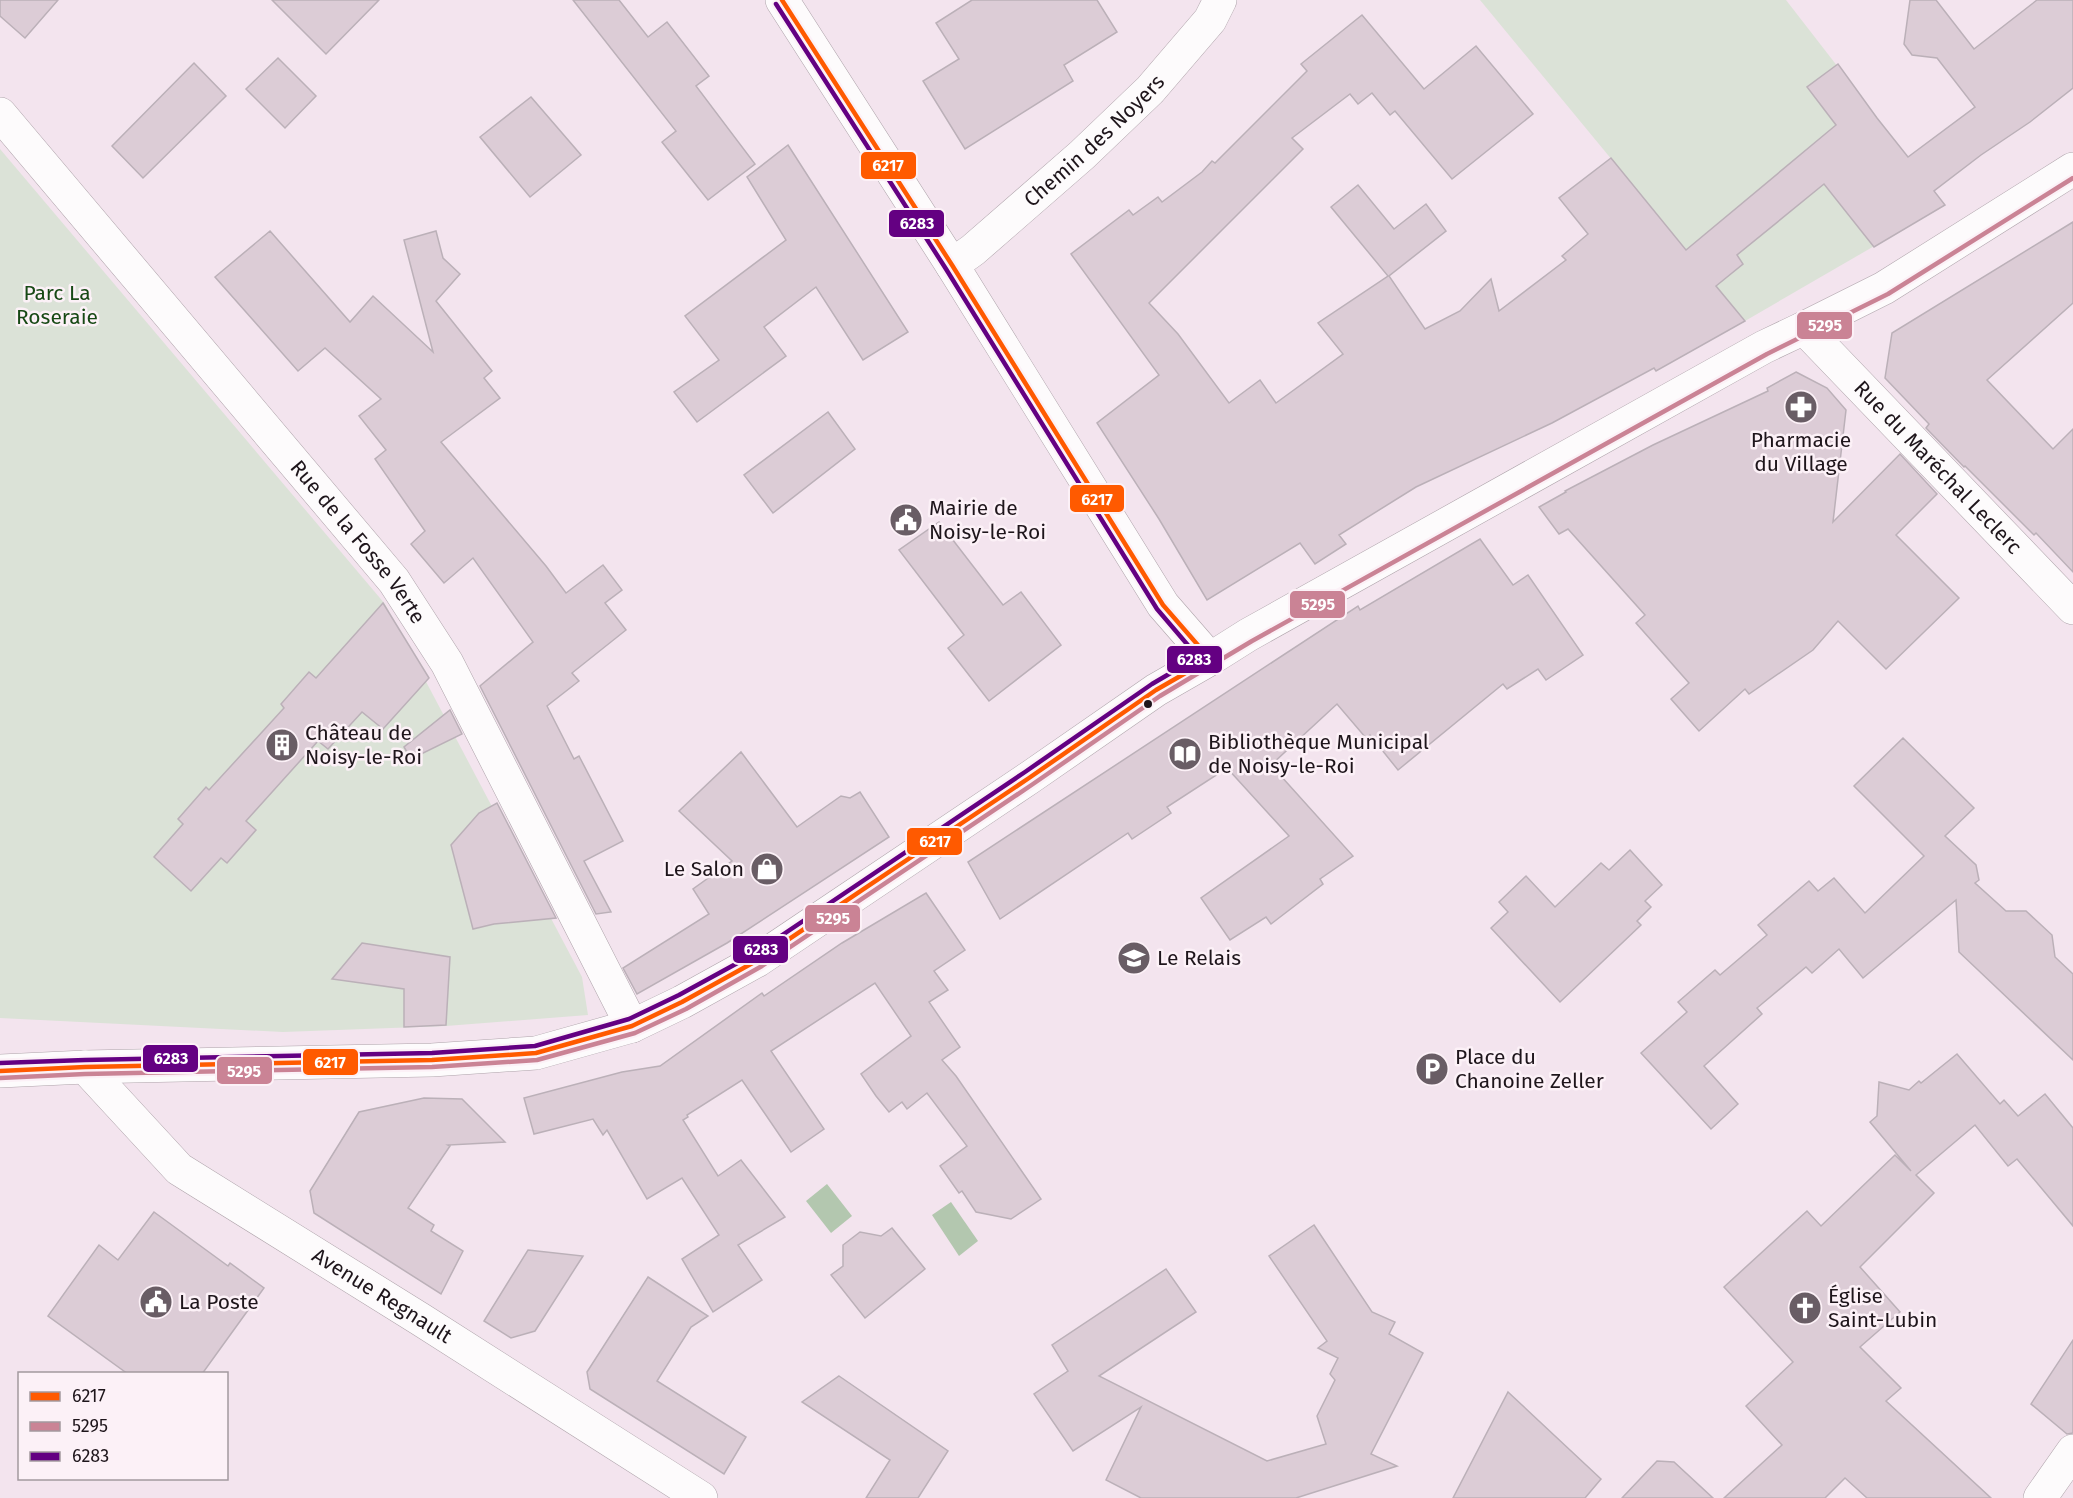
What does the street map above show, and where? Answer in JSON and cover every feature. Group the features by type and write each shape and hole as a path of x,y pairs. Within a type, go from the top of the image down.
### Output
{"street":[{"path":"782,0 952,265 1163,605 1210,659"},
{"name":"Chemin des Noyers","path":"952,265 973,250 1082,155 1150,90 1210,20 1220,0"},
{"name":"Rue de la Fosse Verte","path":"0,114 394,580 447,663 632,1026"},
{"path":"0,1071 85,1067 432,1060 536,1053 632,1026 682,1002 758,960 1156,690 1248,635 1764,347 1884,288 2073,169"},
{"name":"Rue du Maréchal Leclerc","path":"1804,328 2073,608"},
{"name":"Avenue Regnault","path":"85,1067 179,1169 701,1498"},
{"path":"2040,1498 2073,1451"}],"green space":[{"path":"1480,0 1786,0 1945,205 1745,321"},
{"name":"Parc La Roseraie","path":"0,149 385,604 582,977 588,1015 446,1026 283,1032 0,1018"}],"shaded area":[{"path":"827,1184 852,1216 831,1233 806,1201"},
{"path":"951,1202 978,1241 959,1256 932,1215"}],"building":[{"path":"0,0 58,0 25,38 0,16"},
{"path":"272,0 379,0 326,54"},
{"path":"573,0 619,0 648,37 667,22 709,76 696,86 755,164 708,200 662,142 676,131"},
{"path":"972,0 1097,0 1117,32 1064,65 1073,81 965,149 923,81 959,59 936,23"},
{"path":"1910,0 1936,0 1974,49 2037,0 2073,0 2073,88 1934,191 1945,205 1874,247 1824,184 1737,255 1743,264 1716,286 1745,321 1656,371 1654,368 1552,423 1416,487 1339,535 1346,544 1315,564 1300,543 1207,600 1159,519 1097,423 1159,375 1071,254 1129,210 1133,215 1158,197 1162,202 1202,172 1212,161 1215,163 1307,71 1301,64 1362,15 1424,89 1476,46 1533,114 1452,179 1395,111 1390,115 1372,93 1358,104 1350,94 1292,138 1303,149 1149,303 1178,334 1229,403 1260,380 1276,403 1343,354 1318,323 1388,276 1331,207 1358,185 1394,229 1426,204 1446,231 1389,276 1425,329 1460,311 1491,279 1499,311 1566,260 1562,256 1588,234 1559,198 1611,158 1686,250 1836,125 1807,87 1838,64 1908,157 1975,107 1937,58 1912,55 1904,44"},
{"path":"278,58 316,96 285,128 246,89"},
{"path":"194,63 226,96 143,178 112,146"},
{"path":"531,97 581,155 530,197 480,137"},
{"path":"788,145 908,332 863,360 816,287 764,327 786,356 697,422 674,392 719,360 685,316 786,240 747,177"},
{"path":"2073,222 2073,303 1987,380 2053,449 2073,429 2073,572 2036,533 2034,535 1926,428 1929,424 1885,378 1892,333"},
{"path":"270,231 350,322 373,296 433,352 404,240 436,231 443,258 460,274 436,301 492,371 484,378 500,398 441,442 546,566 566,593 603,565 622,590 605,603 626,630 572,673 579,681 547,706 574,759 579,756 623,841 584,861 611,912 596,914 480,686 533,642 473,558 444,583 411,544 425,531 375,459 386,450 359,416 381,399 325,348 298,371 215,277"},
{"path":"1796,372 1827,388 1846,410 1833,522 1900,454 1937,494 1896,535 1959,598 1886,669 1838,621 1813,650 1749,694 1745,689 1699,731 1671,699 1689,683 1636,623 1645,615 1568,529 1559,534 1539,507 1653,445 1768,391 1767,388"},
{"path":"828,412 855,449 773,513 744,475"},
{"path":"939,522 1003,605 1021,592 1061,645 989,701 948,648 964,635 899,550"},
{"path":"1480,539 1513,585 1528,575 1583,655 1546,680 1538,669 1507,689 1503,684 1398,770 1370,735 1366,738 1337,704 1271,765 1353,856 1320,879 1323,884 1271,924 1266,917 1230,940 1201,898 1289,836 1227,768 1167,807 1171,813 1132,839 1128,833 1000,919 968,862 1358,606 1360,610"},
{"name":"Château de Noisy-le-Roi","path":"383,603 429,678 383,729 362,712 328,749 318,741 246,821 256,830 227,863 221,858 191,891 154,857 183,824 178,819 206,787 209,790 284,708 281,704 309,672 316,678"},
{"path":"450,710 462,734 411,759 404,747"},
{"path":"1903,738 1974,808 1945,836 1976,865 1979,880 1975,883 2006,911 2026,911 2052,935 2055,957 2073,974 2073,1060 1959,952 1956,900 1863,978 1839,949 1812,973 1806,967 1757,1008 1762,1014 1704,1066 1738,1104 1711,1129 1641,1053 1687,1012 1678,1002 1715,970 1720,975 1767,935 1758,925 1809,881 1818,891 1834,878 1865,913 1924,856 1854,786"},
{"path":"741,752 797,827 841,796 850,798 860,792 889,837 727,943 637,994 623,968 709,914 693,889 732,861 679,811"},
{"path":"497,803 556,918 494,924 473,929 451,845 479,813"},
{"path":"1630,850 1662,885 1645,901 1651,907 1637,921 1641,925 1560,1002 1491,928 1508,912 1499,902 1526,876 1555,907 1601,863 1609,870"},
{"path":"926,893 965,950 934,971 948,990 929,1002 960,1047 942,1060 956,1076 1041,1199 1011,1219 976,1212 962,1191 959,1193 940,1166 967,1146 927,1093 907,1109 902,1102 889,1112 876,1096 861,1074 911,1036 875,983 771,1051 824,1129 791,1152 742,1080 687,1115 688,1117 683,1120 718,1176 741,1160 785,1217 738,1245 762,1280 713,1312 682,1259 719,1235 682,1178 647,1199 607,1130 603,1135 593,1119 534,1134 524,1098 622,1072 660,1066 762,993 764,996 842,943"},
{"path":"362,943 450,957 446,1025 404,1027 404,989 332,979"},
{"path":"1957,1054 2000,1104 2004,1100 2018,1116 2045,1094 2073,1128 2073,1226 2017,1159 2008,1166 1975,1125 1916,1175 1934,1193 1860,1267 1900,1312 1860,1347 1901,1388 1886,1401 1991,1498 1867,1498 1845,1478 1825,1498 1724,1498 1782,1445 1746,1406 1793,1362 1724,1287 1807,1211 1821,1226 1895,1155 1911,1171 1870,1122 1877,1116 1879,1082 1909,1090"},
{"path":"424,1098 462,1099 505,1142 448,1145 450,1146 408,1208 434,1225 431,1231 463,1251 441,1294 314,1213 310,1191 359,1112"},
{"name":"La Poste","path":"154,1212 228,1266 230,1263 264,1288 203,1372 125,1372 48,1316 99,1245 118,1260"},
{"path":"1314,1225 1372,1312 1395,1322 1389,1334 1423,1353 1371,1454 1397,1466 1296,1498 1141,1498 1106,1480 1141,1407 1073,1451 1034,1394 1068,1371 1052,1345 1166,1269 1196,1312 1099,1376 1267,1461 1326,1444 1317,1416 1335,1380 1330,1374 1338,1358 1318,1348 1327,1341 1269,1256"},
{"path":"892,1228 925,1269 865,1318 831,1275 843,1266 843,1245 860,1232 881,1236"},
{"path":"528,1250 583,1256 535,1331 511,1338 484,1321"},
{"path":"648,1277 708,1316 691,1327 657,1381 746,1437 724,1474 590,1389 587,1372"},
{"path":"2073,1340 2073,1433 2067,1434 2031,1404"},
{"path":"839,1376 948,1451 918,1498 866,1498 890,1460 802,1402"},
{"path":"1508,1392 1601,1479 1585,1498 1453,1498"},
{"path":"1657,1461 1674,1462 1713,1498 1622,1498"}],"transit line":[{"name":"6217","path":"782,0 952,265 1163,605 1210,659"},
{"name":"6283","path":"0,1063 432,1053 535,1046 629,1019 754,954 1152,684 1198,657 1157,609 946,269 776,4"},
{"name":"5295","path":"0,1078 85,1074 432,1067 537,1060 635,1033 686,1009 762,966 1160,696 1252,641 1767,354 1888,294 2073,178"},
{"name":"6217","path":"0,1071 85,1067 432,1060 536,1053 632,1026 682,1002 758,960 1156,690 1210,659"}],"place":[{"name":"Pharmacie du Village","path":"1801,407"},
{"name":"Mairie de Noisy-le-Roi","path":"906,520"},
{"name":"Château de Noisy-le-Roi","path":"282,745"},
{"name":"Bibliothèque Municipal de Noisy-le-Roi","path":"1185,754"},
{"name":"Le Salon","path":"767,869"},
{"name":"Le Relais","path":"1134,958"},
{"name":"Place du Chanoine Zeller","path":"1432,1069"},
{"name":"La Poste","path":"156,1302"},
{"name":"Église Saint-Lubin","path":"1805,1308"}]}
